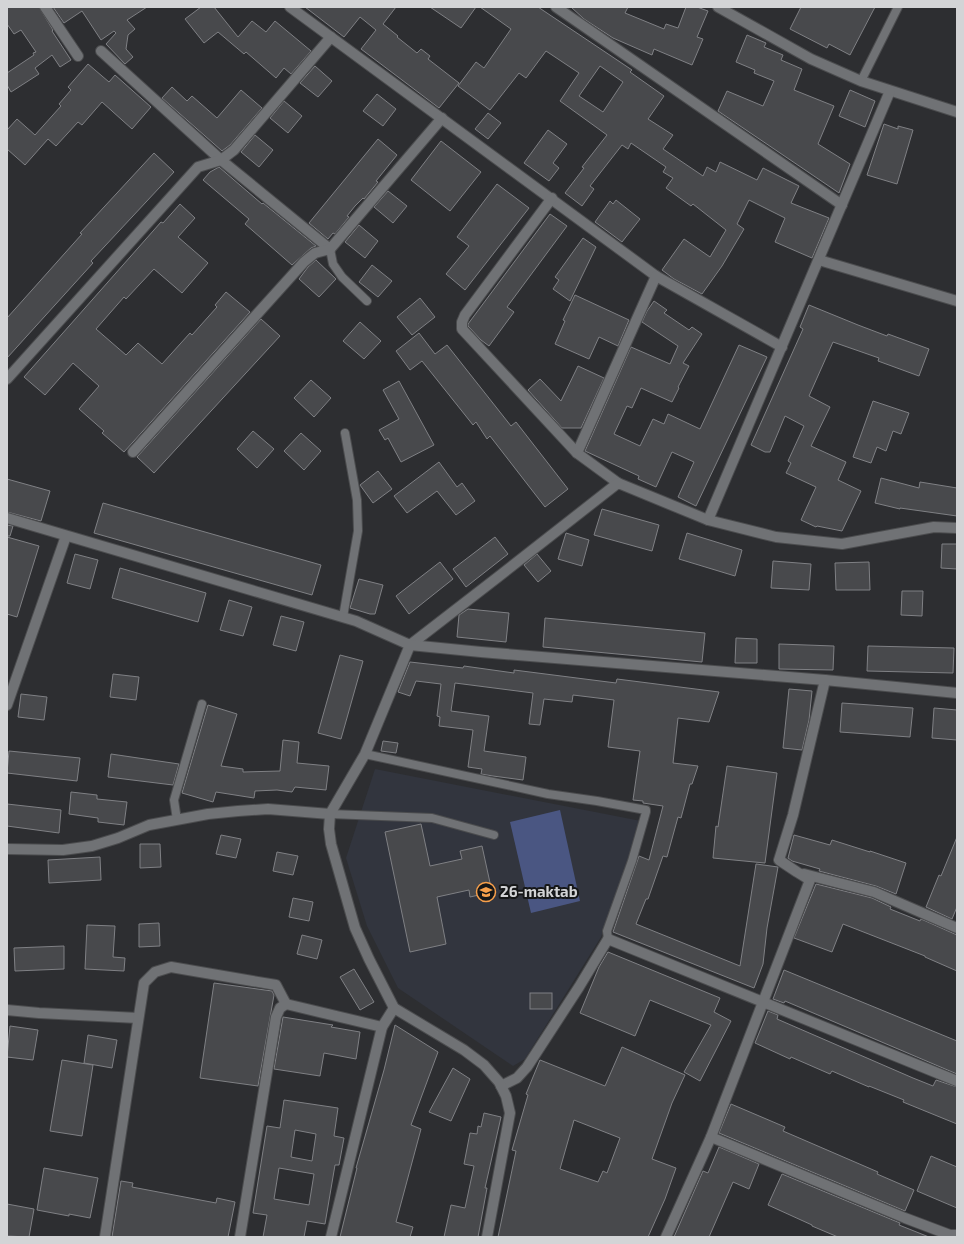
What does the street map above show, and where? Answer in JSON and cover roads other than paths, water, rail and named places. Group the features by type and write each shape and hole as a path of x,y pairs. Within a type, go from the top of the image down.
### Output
{"street":[{"path":"45,7 78,56"},
{"path":"290,7 552,198 656,276 782,347"},
{"path":"556,7 842,205"},
{"path":"718,7 810,59 861,81 957,112"},
{"path":"7,379 198,167 221,160 234,150 331,37"},
{"path":"101,51 221,160 330,249"},
{"path":"708,520 890,91"},
{"path":"133,452 304,262 315,253 330,249 442,118"},
{"path":"552,198 465,315 462,322 462,329 577,453 618,483 708,520 776,537 842,544 934,527 957,528"},
{"path":"819,260 957,301"},
{"path":"577,453 656,276"},
{"path":"487,1237 510,1113 506,1096 499,1082 484,1064 464,1050 394,1008 355,928 331,844 329,829 330,814 365,754 410,645 618,483"},
{"path":"7,518 356,621 410,645 489,653 825,680 957,693"},
{"path":"7,705 66,536"},
{"path":"666,1237 711,1137 810,880 779,860 793,815 825,680"},
{"path":"7,849 63,850 92,846 118,838 149,825 230,812 268,809 330,814"},
{"path":"797,872 874,892 957,928"},
{"path":"501,1086 517,1078 527,1067 608,939 957,1081"},
{"path":"104,1237 144,983 156,972 171,967 276,985 286,1004"},
{"path":"240,1237 276,1017 280,1008 286,1004 382,1027"},
{"path":"331,1237 382,1027 394,1008"},
{"path":"7,1010 39,1014 138,1018"},
{"path":"711,1137 911,1220 950,1235 957,1235"}],"lane":[{"path":"861,81 898,7"},
{"path":"330,249 333,264 342,277 366,301"},
{"path":"342,617 358,531 357,500 345,433"},
{"path":"177,820 174,800 202,704"},
{"path":"365,754 548,794 646,810 632,861 607,931 608,939"},
{"path":"330,814 432,818 494,835"}],"place":[{"name":"26-maktab","path":"486,892"}]}
